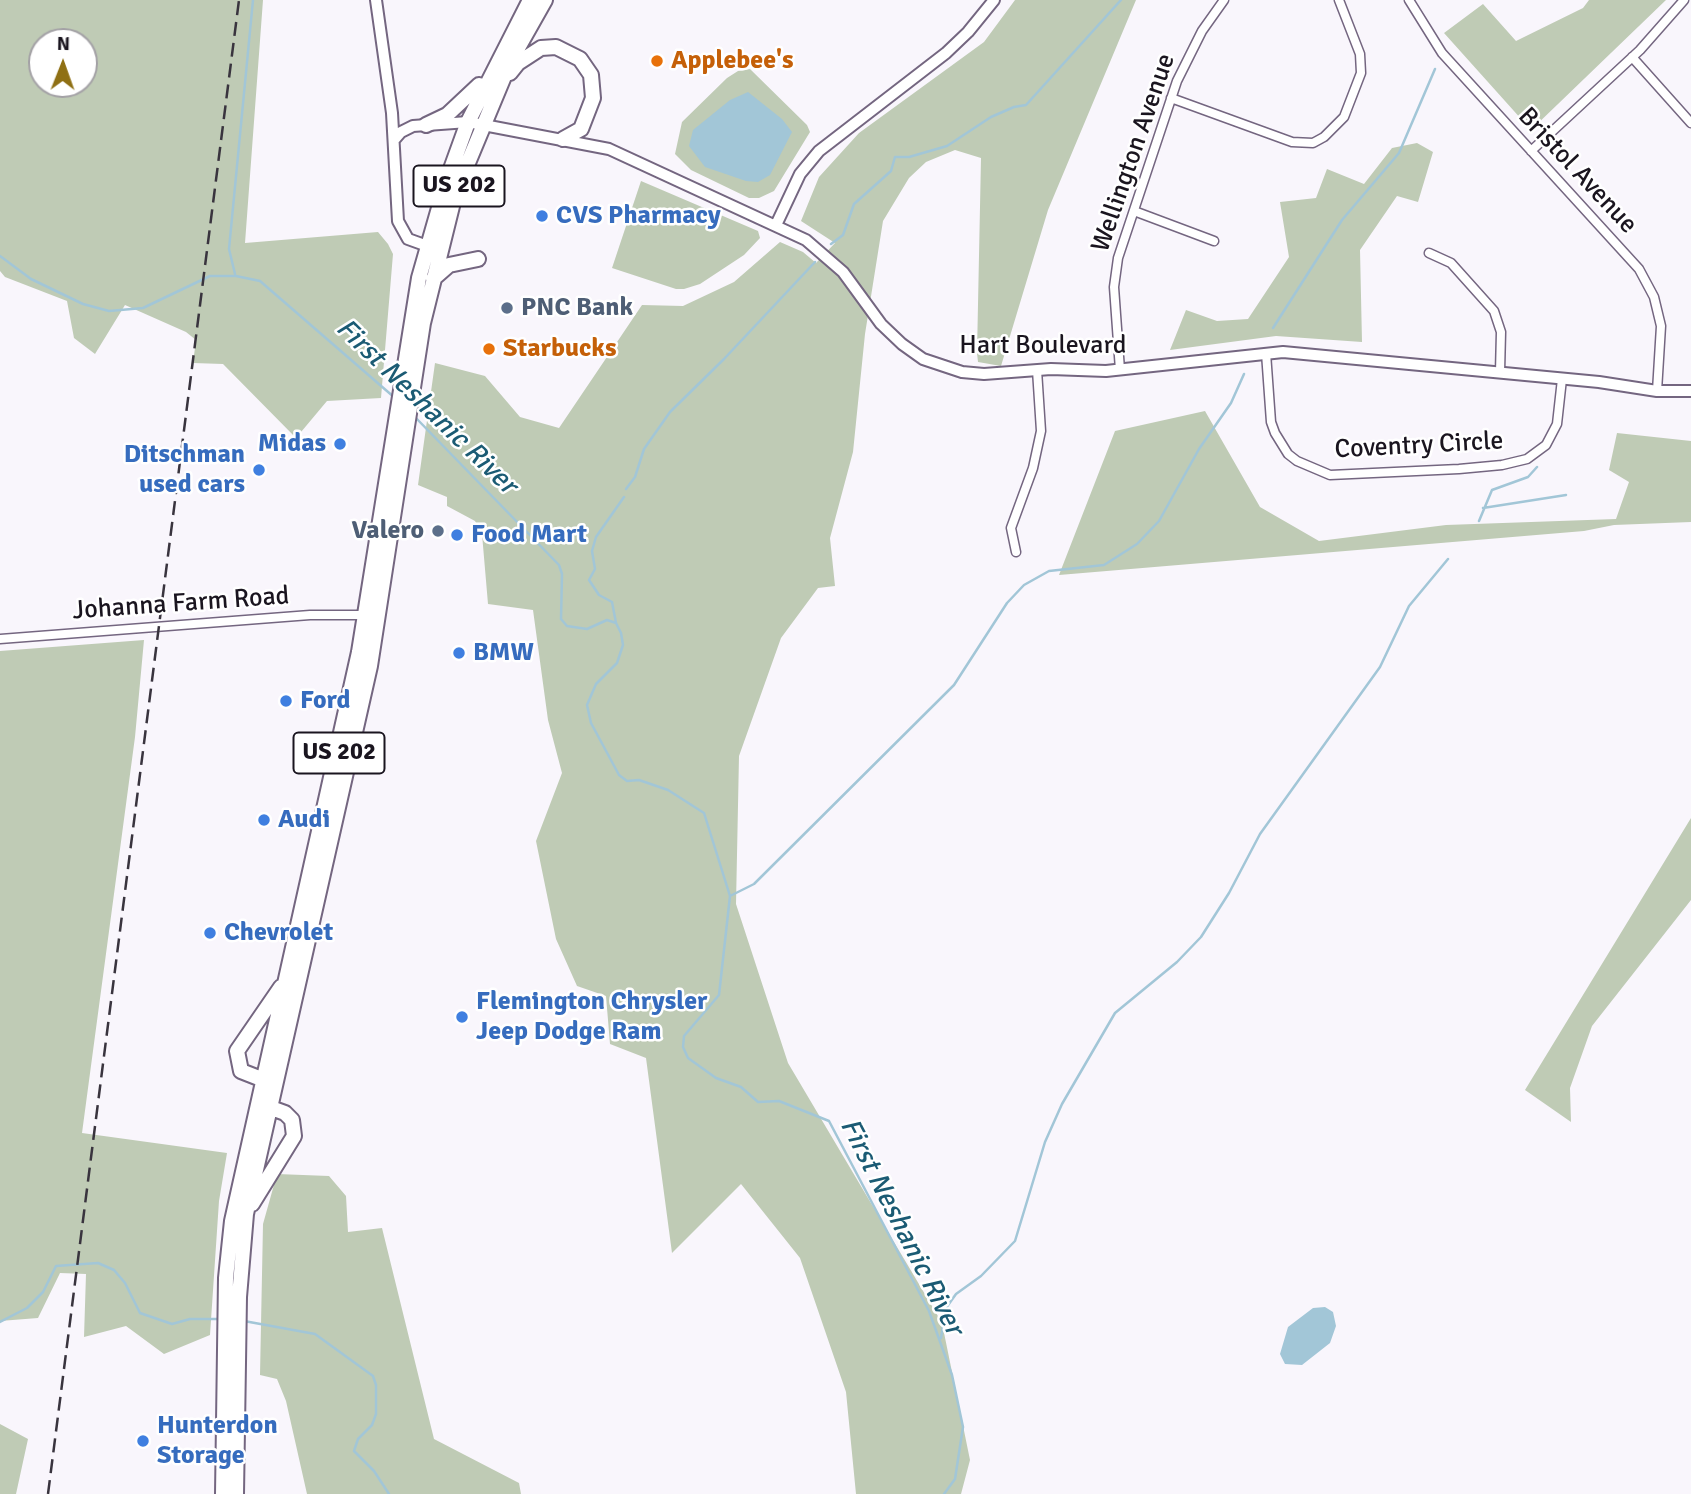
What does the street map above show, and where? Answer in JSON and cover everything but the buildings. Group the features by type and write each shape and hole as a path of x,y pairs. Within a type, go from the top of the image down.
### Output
{"highway":[{"name":"US 202","path":"268,1082 286,980 338,756 366,615 433,248 493,68 530,0"},
{"name":"US 202","path":"476,123 500,85 545,0"},
{"path":"500,85 518,63 541,48 556,47 580,59 591,75 593,98 581,129 564,139"},
{"path":"419,125 447,115 471,95 493,68"},
{"name":"US 202","path":"407,386 432,280 433,248"},
{"path":"432,280 449,265 478,259"},
{"name":"US 202","path":"236,1494 232,1221 370,666 401,424"},
{"path":"268,1082 241,1071 237,1051 286,980"},
{"name":"US 202","path":"232,1313 263,1105"},
{"path":"246,1214 294,1136 292,1120 285,1113 263,1105"},
{"name":"US 202","path":"223,1494 232,1332"}],"street":[{"path":"376,0 392,113 400,227 408,239 433,248"},
{"path":"776,225 800,174 819,150 946,53 968,32 994,0"},
{"name":"Wellington Avenue","path":"1120,370 1115,273 1171,98 1193,47 1224,0"},
{"path":"1171,98 1293,142 1315,142 1324,137 1344,117 1361,73 1357,45 1339,0"},
{"name":"Bristol Avenue","path":"1409,0 1442,53 1618,244 1647,282 1661,326 1657,391"},
{"path":"1531,151 1632,57 1684,0"},
{"path":"1632,57 1691,123"},
{"path":"392,113 419,125"},
{"name":"Hart Boulevard","path":"419,125 476,123 609,149 806,240 831,259 889,333 923,359 962,372 1120,370 1266,353 1303,353 1500,372 1657,391 1691,391"},
{"path":"394,140 401,132 419,125"},
{"path":"1134,211 1214,241"},
{"path":"1429,253 1451,263 1494,311 1501,332 1500,372"},
{"name":"Coventry Circle","path":"1266,353 1271,422 1275,433 1288,454 1297,461 1330,475 1459,469 1502,465 1527,459 1546,445 1557,424 1562,379"},
{"path":"1016,552 1011,528 1033,468 1041,431 1037,370"},
{"name":"Johanna Farm Road","path":"0,639 310,615 366,615"}],"green space":[{"path":"0,0 263,0 245,243 378,232 393,254 381,398 327,401 296,438 223,364 193,363 196,340 186,332 125,305 95,354 74,338 67,301 5,277 0,271"},
{"path":"1015,0 1136,0 1048,210 1001,366 978,362 977,353 981,158 955,150 926,162 909,178 883,221 865,334 853,452 830,538 835,586 818,588 781,638 739,756 736,904 788,1063 942,1323 970,1460 961,1494 856,1494 846,1392 800,1258 741,1184 672,1253 646,1058 610,1044 606,996 577,986 556,939 536,841 562,773 548,720 533,610 488,604 482,534 475,521 447,506 447,497 418,485 435,363 485,376 520,417 559,428 642,305 683,306 734,282 780,242 803,252 816,263 835,243 801,221 819,177 859,133 984,42"},
{"path":"1589,0 1666,0 1531,130 1444,33 1483,4 1516,41 1583,8"},
{"path":"750,69 807,125 810,132 774,191 759,198 749,198 691,170 675,154 682,122 727,78 738,71"},
{"path":"1417,143 1433,152 1418,202 1397,196 1360,250 1362,342 1276,336 1170,350 1186,310 1217,321 1248,319 1289,257 1280,202 1316,198 1327,169 1364,184 1392,148"},
{"path":"641,181 758,231 760,238 744,255 700,284 684,289 676,289 612,268"},
{"path":"1205,411 1260,507 1319,541 1446,525 1616,519 1629,482 1609,470 1617,433 1691,441 1691,522 1614,525 1584,531 1059,575 1115,431"},
{"path":"144,640 135,737 82,1133 227,1153 219,1201 210,1335 164,1354 126,1326 84,1337 86,1274 60,1273 38,1318 0,1321 0,651"},
{"path":"1691,818 1691,900 1592,1026 1570,1088 1571,1122 1525,1090"},
{"path":"277,1174 329,1176 346,1196 348,1232 382,1228 434,1439 519,1483 521,1494 307,1494 286,1401 277,1379 260,1375 263,1224"},
{"path":"0,1424 28,1439 16,1494 0,1494"}],"water":[{"path":"748,92 782,119 792,132 770,175 758,182 746,181 705,167 689,146 693,130 730,100"},
{"path":"1325,1307 1333,1312 1336,1326 1330,1343 1302,1365 1285,1364 1280,1354 1288,1327 1313,1308"}],"waterway":[{"path":"235,274 229,249 253,0"},
{"path":"831,244 843,235 854,204 891,171 895,157 909,157 947,146 991,117 1026,105 1121,0"},
{"path":"1273,328 1342,220 1399,153 1435,69"},
{"name":"First Neshanic River","path":"0,256 31,279 83,304 109,311 143,308 210,276 236,276 260,281 395,398"},
{"path":"626,489 635,477 644,449 670,412 815,262"},
{"path":"730,896 754,884 954,685 1007,603 1024,585 1049,571 1104,565 1137,544 1159,521 1199,449 1231,403 1244,374"},
{"name":"First Neshanic River","path":"415,417 559,565 562,574 561,619 567,626 587,629 607,620 616,623 621,633 623,645 617,663 596,684 587,705 591,723 619,775 627,781 639,780 668,790 704,813 730,896 719,995 684,1036 683,1047 688,1058 716,1078 741,1087 758,1102 779,1101 829,1121 929,1311 952,1375 963,1427 955,1479 944,1494"},
{"path":"1479,521 1492,490 1528,477 1537,467"},
{"path":"1483,508 1566,495"},
{"path":"616,623 612,602 599,595 589,580 595,569 592,551 596,537 624,497"},
{"path":"941,1338 946,1308 956,1294 981,1276 1015,1241 1045,1142 1062,1104 1115,1013 1177,962 1201,937 1229,893 1260,834 1380,667 1409,606 1448,559"},
{"path":"0,1322 27,1308 43,1292 56,1266 98,1263 114,1270 125,1283 140,1313 172,1324 190,1319 220,1319"},
{"path":"244,1321 315,1334 373,1376 376,1385 376,1414 372,1425 358,1439 354,1451 374,1471 389,1494"}],"railway":[{"path":"48,1494 239,0"}],"place":[{"name":"Applebee's","path":"657,61"},
{"name":"CVS Pharmacy","path":"542,216"},
{"name":"PNC Bank","path":"507,308"},
{"name":"Starbucks","path":"489,349"},
{"name":"Midas","path":"340,444"},
{"name":"Ditschman used cars","path":"259,470"},
{"name":"Valero","path":"438,531"},
{"name":"Food Mart","path":"457,535"},
{"name":"BMW","path":"459,653"},
{"name":"Ford","path":"286,701"},
{"name":"Audi","path":"264,820"},
{"name":"Chevrolet","path":"210,933"},
{"name":"Flemington Chrysler Jeep Dodge Ram","path":"462,1017"},
{"name":"Hunterdon Storage","path":"143,1441"}]}
